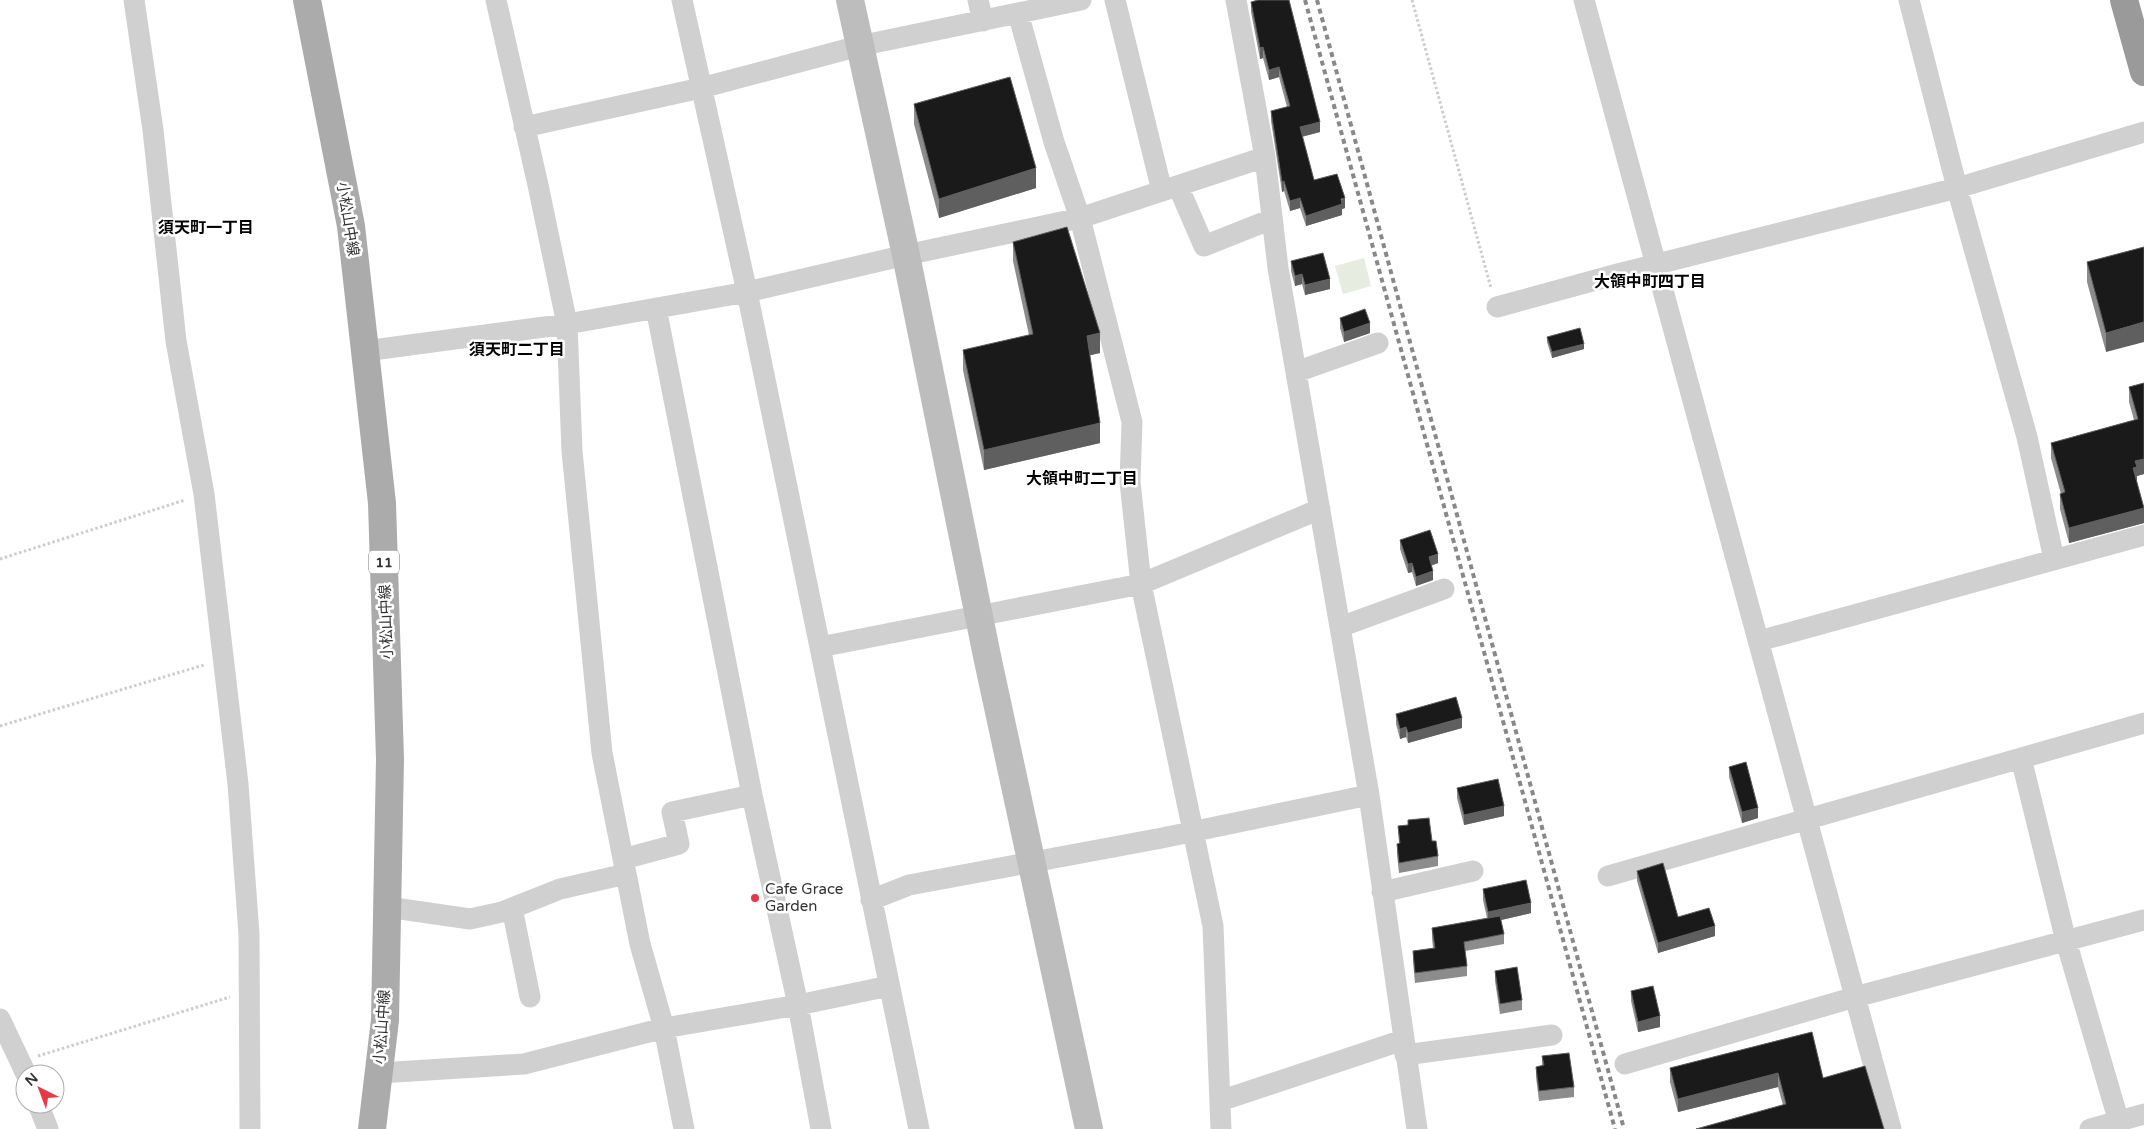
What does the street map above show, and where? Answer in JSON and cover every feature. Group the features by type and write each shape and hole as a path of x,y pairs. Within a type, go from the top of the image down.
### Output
{"highway":[{"path":"2124,0 2144,72"}],"main road":[{"name":"小松山中線","path":"307,0 351,226 382,503 390,759 384,1020 372,1129"}],"street":[{"path":"134,0 153,130 176,342 204,494 238,784 249,934 251,991 250,1129"},
{"path":"496,0 567,324 572,451 602,753 640,944 664,1028 684,1129"},
{"path":"682,0 748,292 919,1129"},
{"path":"850,0 906,255 979,617 1089,1129"},
{"path":"978,0 983,21"},
{"path":"524,127 701,88 860,46 1081,0"},
{"path":"1115,0 1170,189 1204,246 1272,219"},
{"path":"1236,0 1265,157 1272,219 1296,372 1369,795 1417,1129"},
{"path":"1584,0 1891,1129"},
{"path":"1909,0 1957,188 2028,437 2054,559"},
{"path":"1018,13 1054,142 1080,218 1132,422 1130,482 1141,584 1213,926 1221,1129"},
{"path":"1497,307 1957,188 2144,132"},
{"path":"365,351 567,324 748,292 906,255 1080,218 1265,157"},
{"path":"656,308 752,795 798,1005 821,1129"},
{"path":"1296,372 1378,343"},
{"path":"820,647 1141,584 1320,509"},
{"path":"1759,641 2144,535"},
{"path":"1340,627 1444,589"},
{"path":"1608,876 2144,723"},
{"path":"2021,758 2066,941 2120,1125"},
{"path":"387,907 470,919 512,908 625,867 679,844 672,812 752,795"},
{"path":"871,900 909,885 1193,831 1369,795"},
{"path":"1382,892 1473,872"},
{"path":"512,908 530,998"},
{"path":"1625,1064 1855,997 2144,920"},
{"path":"379,1073 524,1064 664,1028 798,1005 889,986"},
{"path":"0,1019 21,1064"},
{"path":"1220,1102 1404,1048 1552,1035"},
{"path":"2090,1129 2120,1125 2144,1114"}],"path":[{"path":"1412,0 1497,307"},
{"path":"0,559 204,494"},
{"path":"0,726 224,659"},
{"path":"35,1064 251,991"}],"shaded area":[{"path":"1364,258 1371,286 1343,294 1335,266"}],"building":[{"path":"1258,0 1289,0 1320,122 1300,127 1314,180 1337,174 1345,198 1341,199 1342,204 1306,216 1300,198 1290,201 1284,181 1282,182 1271,111 1290,106 1279,67 1269,70 1263,47 1260,48 1251,2"},
{"path":"1010,77 1036,168 939,199 914,104"},
{"path":"1067,227 1100,333 1087,336 1100,423 984,450 963,350 1033,334 1013,242"},
{"path":"2144,247 2144,322 2106,333 2087,262"},
{"path":"1323,253 1330,279 1305,285 1302,274 1295,276 1291,261"},
{"path":"1365,309 1370,323 1344,332 1340,318"},
{"path":"1580,328 1584,344 1552,352 1547,337"},
{"path":"2144,383 2144,459 2135,461 2137,467 2133,468 2144,508 2069,528 2060,494 2065,492 2051,443 2138,419 2129,387"},
{"path":"1430,530 1438,554 1429,557 1433,571 1416,577 1412,563 1408,564 1400,540"},
{"path":"1456,697 1462,718 1408,733 1406,727 1400,729 1396,714"},
{"path":"1746,762 1758,808 1742,812 1729,767"},
{"path":"1498,779 1504,806 1464,815 1457,788"},
{"path":"1429,818 1432,841 1436,841 1438,856 1399,863 1397,844 1400,843 1398,826 1408,825 1408,820"},
{"path":"1663,863 1678,917 1709,908 1715,926 1658,943 1637,871"},
{"path":"1526,880 1531,903 1488,912 1483,889"},
{"path":"1500,916 1504,934 1464,942 1467,966 1415,973 1413,951 1435,948 1432,928"},
{"path":"1517,967 1522,1000 1500,1004 1495,971"},
{"path":"1653,986 1660,1016 1638,1022 1631,991"},
{"path":"1812,1032 1823,1078 1865,1066 1884,1129 1696,1129 1786,1104 1778,1073 1678,1099 1670,1068"},
{"path":"1569,1053 1574,1087 1539,1091 1536,1067 1544,1065 1542,1056"}],"railway":[{"path":"1305,0 1615,1129"},
{"path":"1317,0 1624,1129"}],"place":[{"name":"Cafe Grace Garden","path":"755,898"}],"district":[{"name":"須天町一丁目","path":"206,227"},
{"name":"大領中町四丁目","path":"1650,281"},
{"name":"須天町二丁目","path":"517,349"},
{"name":"大領中町二丁目","path":"1082,478"}]}
